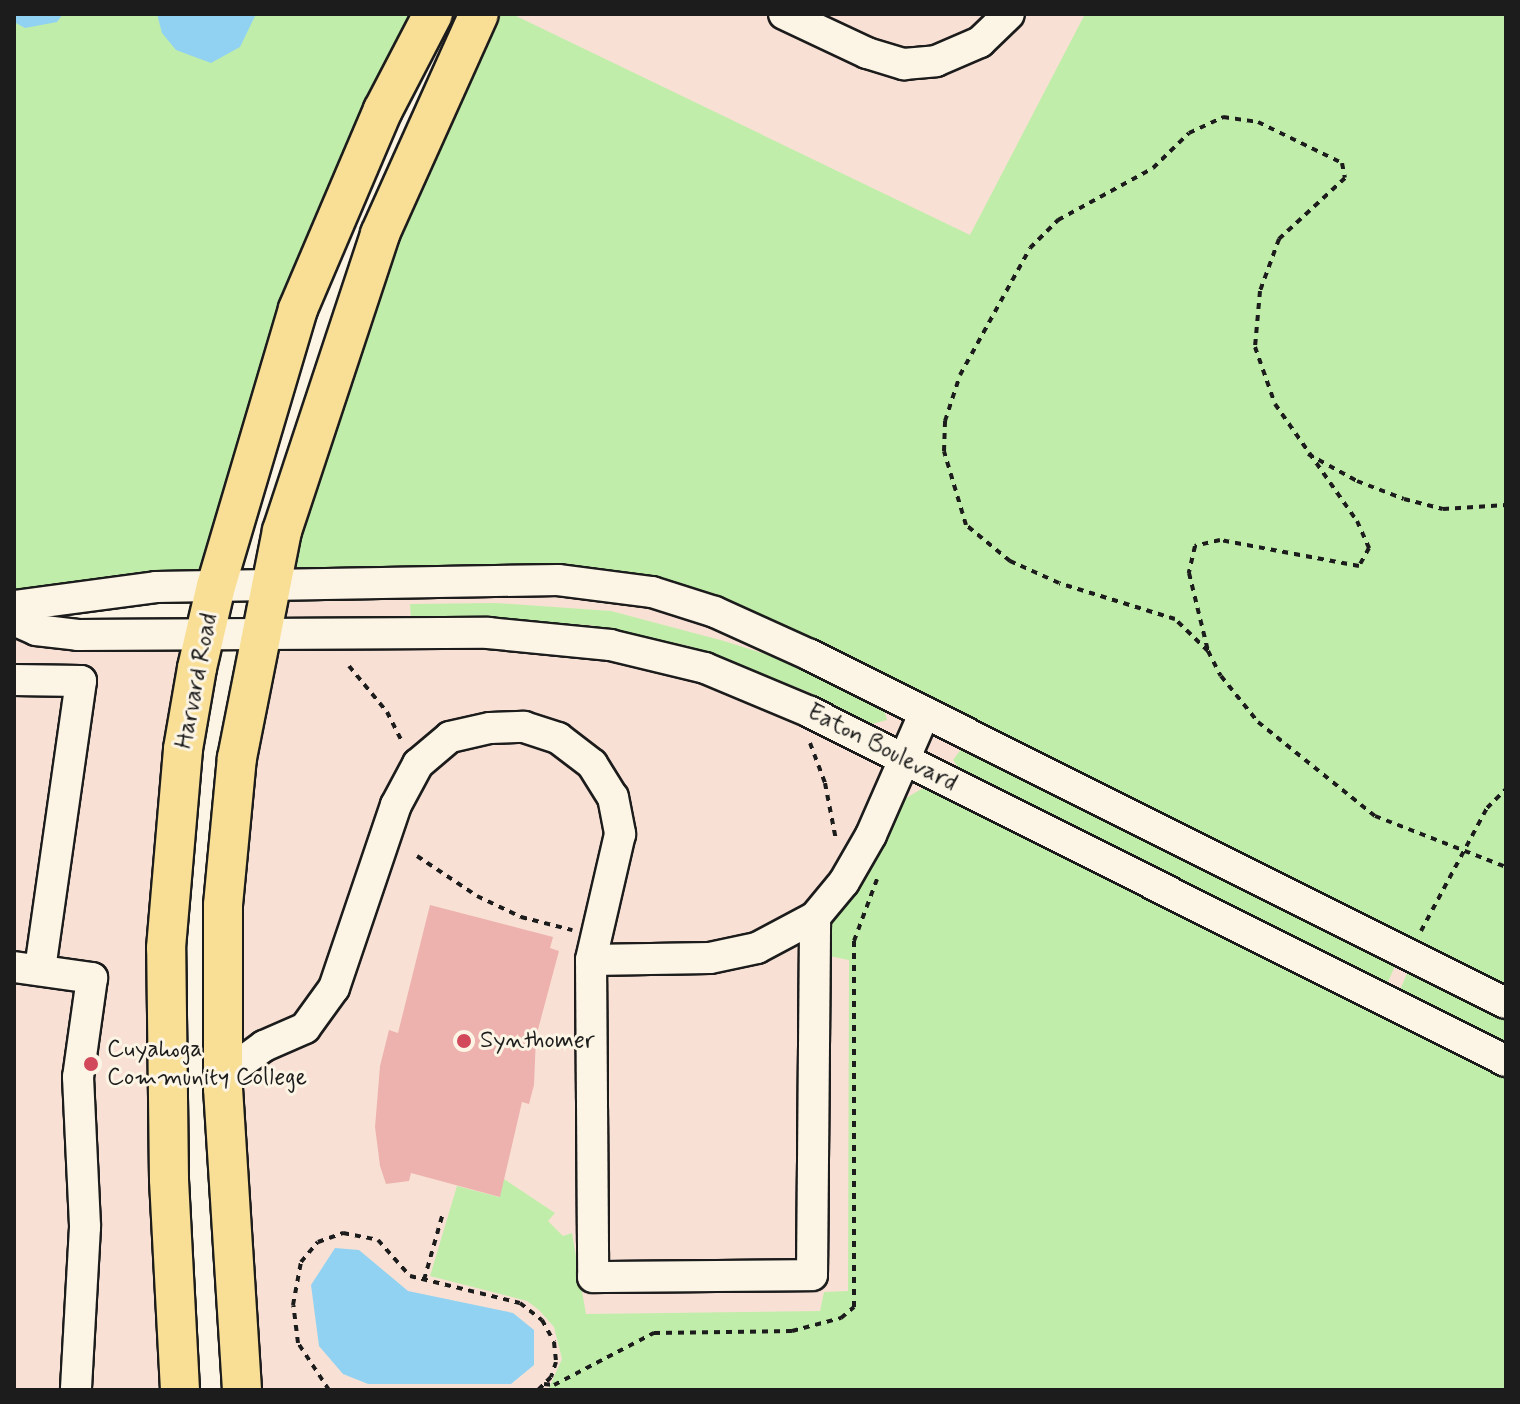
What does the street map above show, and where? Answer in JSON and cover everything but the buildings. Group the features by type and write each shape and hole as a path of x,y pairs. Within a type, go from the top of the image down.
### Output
{"main road":[{"name":"Harvard Road","path":"180,1390 169,1179 166,948 183,749 216,586 298,309 383,110 433,14"},
{"path":"242,1390 223,1076 223,905 237,758 268,585 380,234 479,14"}],"street":[{"path":"784,14 867,53 904,64 936,61 980,42 1009,14"},
{"path":"14,606 120,589 216,586 558,580 652,592 715,612 925,712 1506,1003"},
{"name":"Eaton Boulevard","path":"14,620 36,630 78,635 488,633 610,645 756,686 1506,1061"},
{"path":"14,680 81,681 27,968 92,978 78,1077 85,1227 76,1390"},
{"path":"591,960 710,958 757,948 815,917 844,882 907,760 925,712"},
{"path":"223,1076 264,1046 282,1043 305,1028 334,988 396,805 418,764 450,737 490,728 535,731 558,738 592,764 606,786 620,834 591,960 593,1277 812,1275 815,917"},
{"path":"224,1026 264,1046"}],"path":[{"path":"1208,651 1175,619 1059,583 1010,561 966,525 944,451 945,421 960,375 1030,248 1058,220 1153,168 1189,133 1223,117 1258,122 1342,163 1345,178 1279,239 1260,291 1255,347 1275,404 1306,453 1357,521 1369,548 1359,566 1220,540 1195,546 1189,573 1208,651 1221,676 1269,731 1375,816 1462,854 1506,867"},
{"path":"1306,453 1357,481 1404,499 1443,509 1506,505"},
{"path":"349,666 387,712 407,753"},
{"path":"810,743 825,783 835,840 843,850"},
{"path":"1420,933 1487,808 1506,789"},
{"path":"417,856 488,901 579,932"},
{"path":"423,1281 443,1213"},
{"path":"329,1390 298,1343 293,1305 301,1262 318,1242 343,1233 378,1240 410,1276 520,1303 542,1320 554,1342 556,1362 551,1377 538,1390"}],"shaded area":[{"path":"479,14 1506,14 1506,1390 242,1390 223,1088 254,661"},
{"name":"Cuyahoga Community College","path":"14,620 204,635 183,749 180,1390 14,1390"}],"green space":[{"path":"14,14 433,14 383,110 216,586 14,606"},
{"path":"479,14 512,14 970,235 1085,14 1506,14 1506,1003 652,592 268,585"},
{"path":"496,603 611,611 724,641 787,661 883,706 887,720 872,724 811,693 689,646 589,625 411,620 410,604"},
{"path":"962,748 1396,964 1387,984 958,767 953,760"},
{"path":"923,788 1506,1061 1506,1390 548,1390 562,1359 554,1327 539,1310 527,1301 430,1276 457,1186 499,1197 504,1179 555,1213 548,1221 563,1236 572,1233 586,1314 820,1311 824,1292 848,1291 849,960 829,956 825,947 831,924 858,889 903,800"},
{"path":"1408,971 1506,1019 1506,1045 1400,990"}],"water":[{"path":"14,14 63,14 57,22 25,28 14,22"},
{"path":"157,14 256,14 240,47 211,63 176,50 162,33"},
{"path":"335,1248 359,1250 408,1291 513,1313 534,1330 534,1365 511,1384 368,1384 343,1374 319,1346 311,1285"}],"place":[{"name":"Synthomer","path":"464,1041"},
{"name":"Cuyahoga Community College","path":"91,1064"}]}
